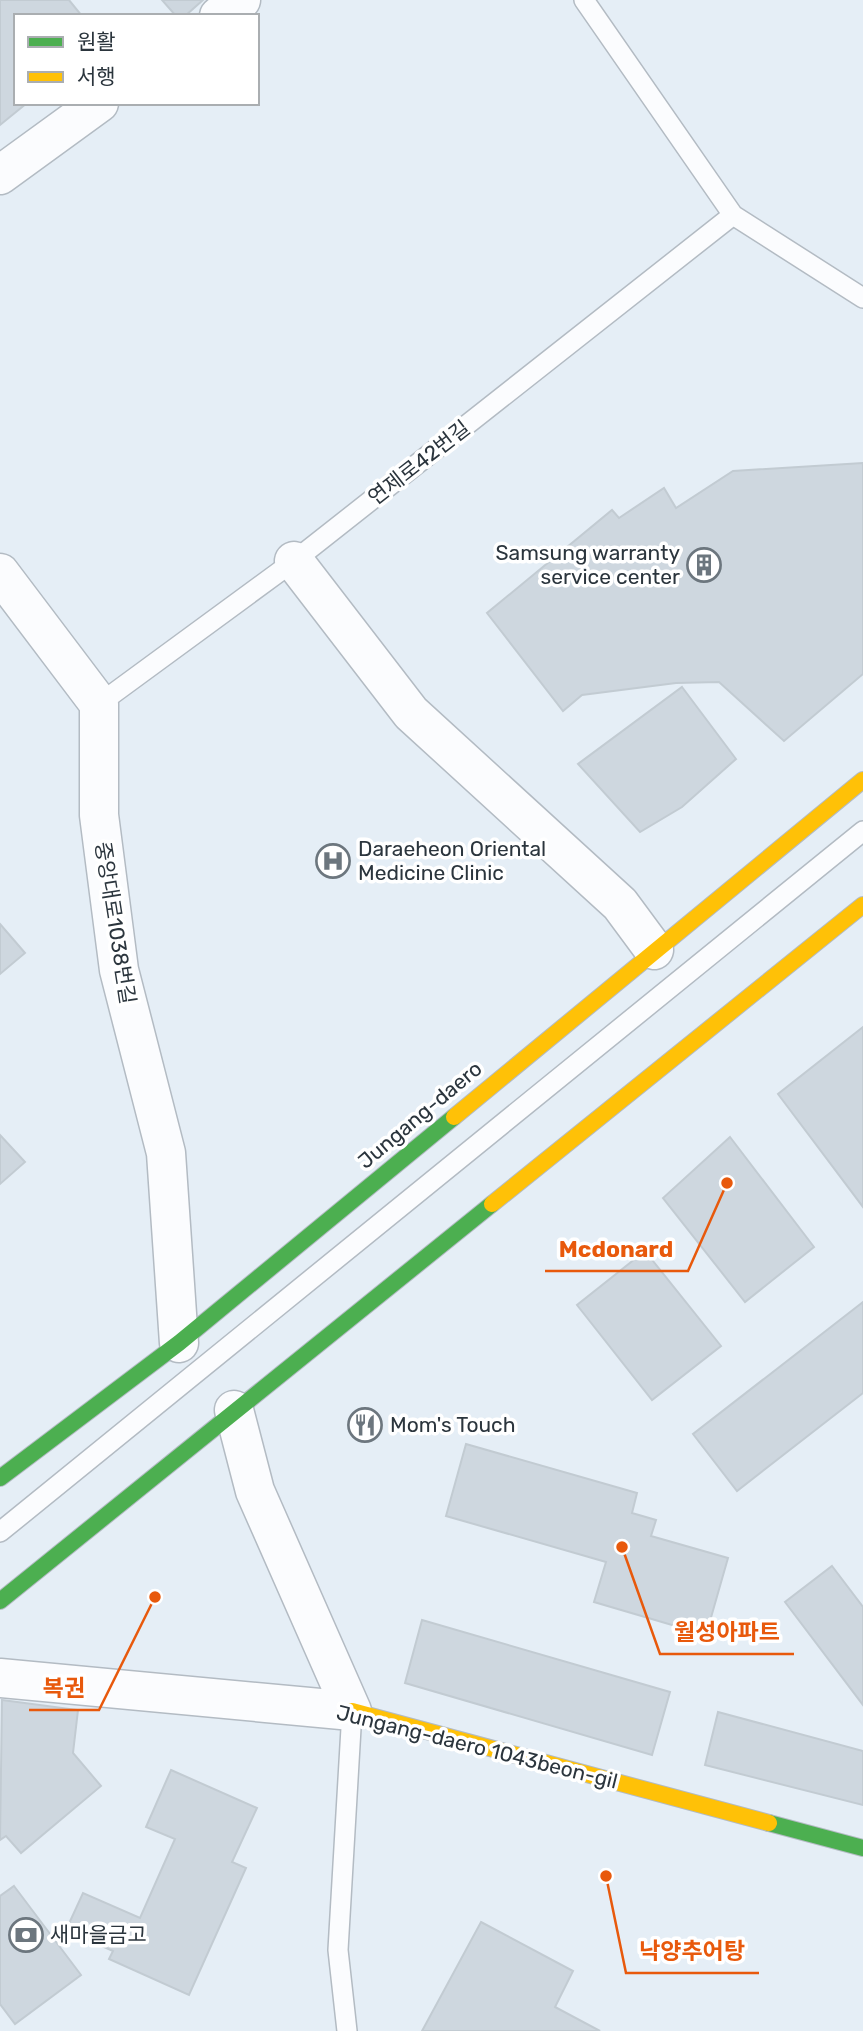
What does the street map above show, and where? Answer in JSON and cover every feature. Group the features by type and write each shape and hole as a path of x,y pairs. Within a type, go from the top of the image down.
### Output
{"main road":[{"name":"Jungang-daero","path":"0,1478 179,1343 654,950 861,784"},
{"path":"0,1601 863,905"},
{"name":"Jungang-daero 1043beon-gil","path":"352,1712 863,1848"}],"street":[{"path":"222,14 241,0"},
{"path":"0,175 96,105"},
{"path":"294,561 411,713 620,904 654,950"},
{"path":"0,573 99,704"},
{"name":"중앙대로1038번길","path":"99,704 99,815 119,971 166,1153 179,1343"},
{"path":"234,1410 255,1491 352,1712"},
{"name":"Jungang-daero 1043beon-gil","path":"0,1678 352,1712"}],"lane":[{"path":"584,0 733,215 863,298"},
{"name":"연제로42번길","path":"99,704 294,561 733,215"},
{"path":"0,1532 863,831"},
{"path":"347,2031 338,1950 352,1712"}],"building":[{"path":"0,0 69,0 80,14 14,14 14,105 25,105 0,125"},
{"path":"162,0 203,0 187,14 174,14"},
{"name":"Samsung warranty service center","path":"863,463 863,674 784,741 719,682 676,683 582,695 563,711 487,613 612,510 619,518 664,488 676,508 733,471"},
{"path":"682,687 736,759 682,807 640,832 578,764"},
{"path":"0,924 25,953 0,974"},
{"path":"863,1027 863,1207 778,1094"},
{"path":"0,1135 25,1162 0,1184"},
{"path":"730,1137 814,1247 745,1302 663,1198"},
{"path":"645,1251 721,1346 652,1400 577,1305"},
{"path":"863,1302 863,1393 737,1491 693,1434"},
{"path":"466,1444 637,1493 632,1513 656,1520 651,1536 728,1558 706,1635 594,1602 606,1562 446,1516"},
{"path":"832,1566 863,1607 863,1705 785,1602"},
{"path":"422,1620 670,1692 652,1755 405,1683"},
{"path":"2,1700 78,1710 73,1753 101,1786 21,1853 6,1836 0,1840"},
{"path":"718,1712 863,1751 863,1805 705,1765"},
{"path":"171,1770 257,1808 232,1862 246,1868 189,1995 109,1959 113,1951 66,1930 83,1893 140,1918 175,1839 146,1827"},
{"name":"새마을금고","path":"14,1886 81,1975 15,2024 0,2004 0,1896"},
{"path":"481,1922 573,1971 555,2007 600,2031 422,2031"}],"traffic: fast":[{"path":"0,1478 179,1343 454,1117"},
{"path":"0,1601 492,1204"},
{"path":"769,1823 863,1848"}],"traffic: slow":[{"path":"454,1117 863,780"},
{"path":"492,1204 863,905"},
{"path":"352,1711 769,1823"}],"place":[{"name":"Samsung warranty service center","path":"704,565"},
{"name":"Daraeheon Oriental Medicine Clinic","path":"333,861"},
{"name":"Mcdonard","path":"727,1183"},
{"name":"Mom's Touch","path":"365,1425"},
{"name":"월성아파트","path":"622,1547"},
{"name":"복권","path":"155,1597"},
{"name":"낙양추어탕","path":"606,1876"},
{"name":"새마을금고","path":"26,1935"}]}
